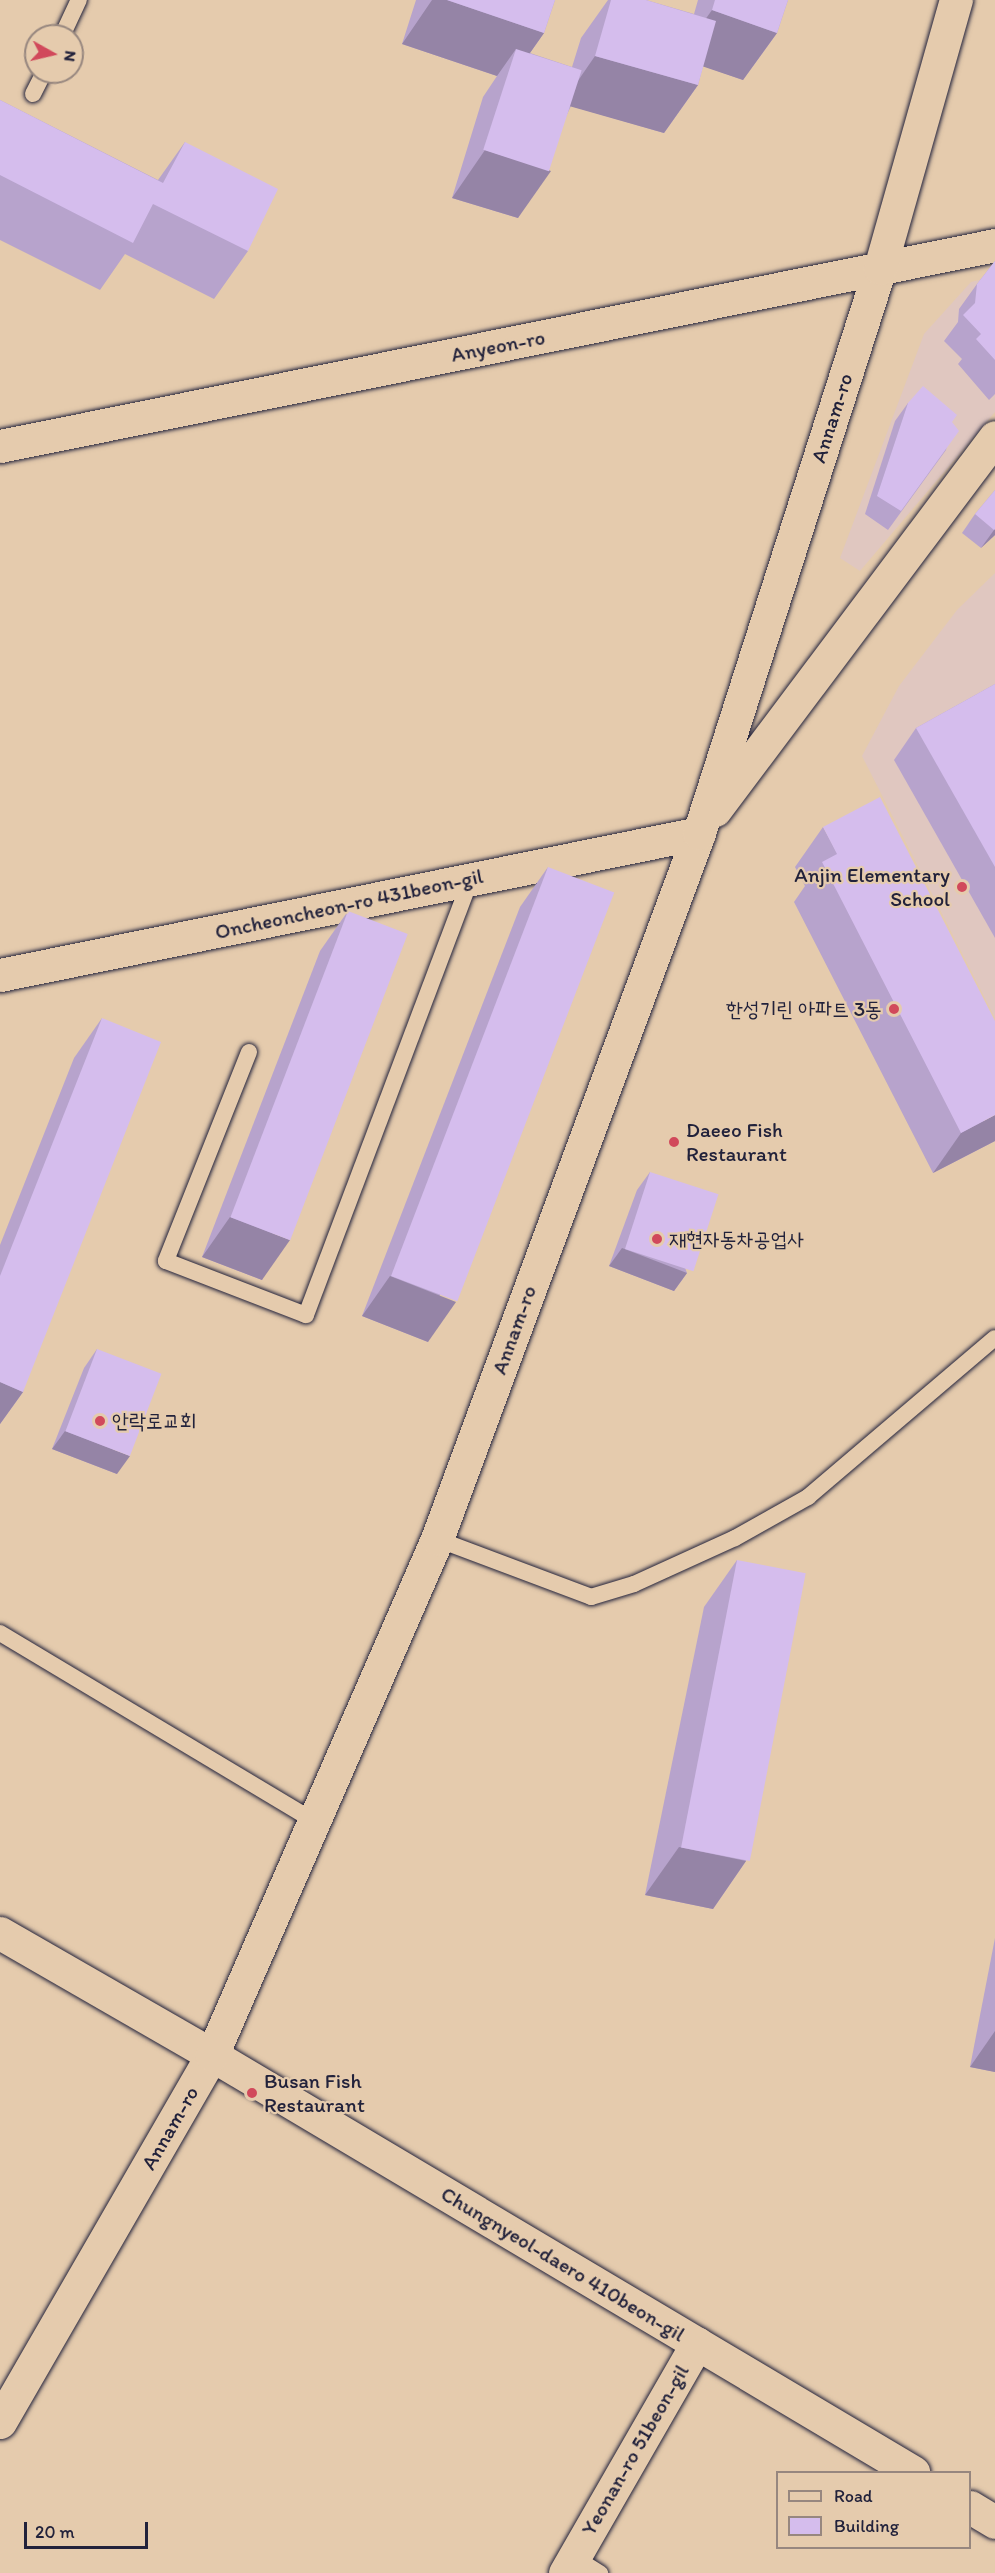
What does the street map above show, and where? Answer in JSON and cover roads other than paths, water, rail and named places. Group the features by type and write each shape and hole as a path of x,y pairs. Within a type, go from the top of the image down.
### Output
{"street":[{"name":"Annam-ro","path":"0,2422 212,2055 437,1539 699,832 880,268 956,0"},
{"name":"Anyeon-ro","path":"0,446 995,245"},
{"name":"Annam-ro","path":"699,832 995,437"},
{"name":"Oncheoncheon-ro 431beon-gil","path":"0,975 699,832"},
{"name":"Chungnyeol-daero 410beon-gil","path":"0,1933 212,2055 911,2471"},
{"name":"Yeonan-ro 51beon-gil","path":"579,2568 697,2343"},
{"path":"971,2507 995,2522"}],"lane":[{"path":"68,24 79,0"},
{"path":"33,94 38,84"},
{"path":"249,1052 166,1261 306,1315 471,879"},
{"path":"437,1539 591,1597 634,1584 735,1538 808,1497 995,1338"},
{"path":"0,1633 314,1820"}],"place":[{"name":"Anjin Elementary School","path":"962,887"},
{"name":"한성기린 아파트 3동","path":"894,1009"},
{"name":"Daeeo Fish Restaurant","path":"674,1142"},
{"name":"재현자동차공업사","path":"657,1239"},
{"name":"안락로교회","path":"100,1421"},
{"name":"Busan Fish Restaurant","path":"252,2093"}]}
